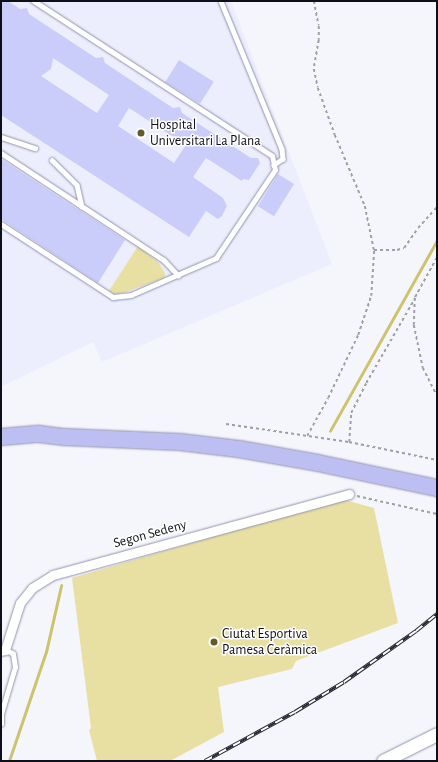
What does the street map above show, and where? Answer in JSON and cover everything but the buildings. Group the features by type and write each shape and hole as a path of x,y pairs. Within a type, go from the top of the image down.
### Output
{"highway":[{"path":"1,437 39,434 65,437 140,439 239,449 318,463 437,488"},
{"path":"1,445 65,437"}],"main road":[{"path":"383,761 437,734"},
{"path":"400,761 437,743"}],"street":[{"name":"Segon Sedeny","path":"3,650 20,603 32,588 54,575 349,494"}],"lane":[{"path":"1,224 113,297 131,295 216,258 275,170 272,156 32,1"},
{"path":"221,1 282,149 283,159 274,164"},
{"path":"1,137 34,148"},
{"path":"1,153 164,260 178,275"},
{"path":"52,160 77,185 82,206"},
{"path":"1,724 1,714 15,667 13,654 3,650"}],"path":[{"path":"307,436 328,398 358,335 371,296 374,250 365,206 334,135 318,88 314,69 319,40 319,26 314,1"},
{"path":"374,250 397,250 404,248 418,228 437,207"},
{"path":"349,442 351,413 366,383 437,258"},
{"path":"414,298 414,325 422,361 437,394"},
{"path":"226,424 349,442 437,460"},
{"path":"349,494 437,514"}],"shaded area":[{"name":"Hospital Universitari La Plana","path":"1,1 231,1 332,264 102,362 93,342 1,387"},
{"path":"138,246 158,262 165,273 164,278 117,295 109,291"},
{"name":"Ciutat Esportiva Pamesa Ceràmica","path":"342,499 374,508 398,623 296,661 292,669 218,687 224,732 170,761 97,761 89,730 91,728 72,578"}],"waterway":[{"path":"330,431 437,240"},
{"path":"9,761 46,652 61,586"}],"railway":[{"path":"205,761 295,712 344,682 416,631 437,614"}],"place":[{"name":"Hospital Universitari La Plana","path":"141,133"},
{"name":"Ciutat Esportiva Pamesa Ceràmica","path":"214,642"}]}
